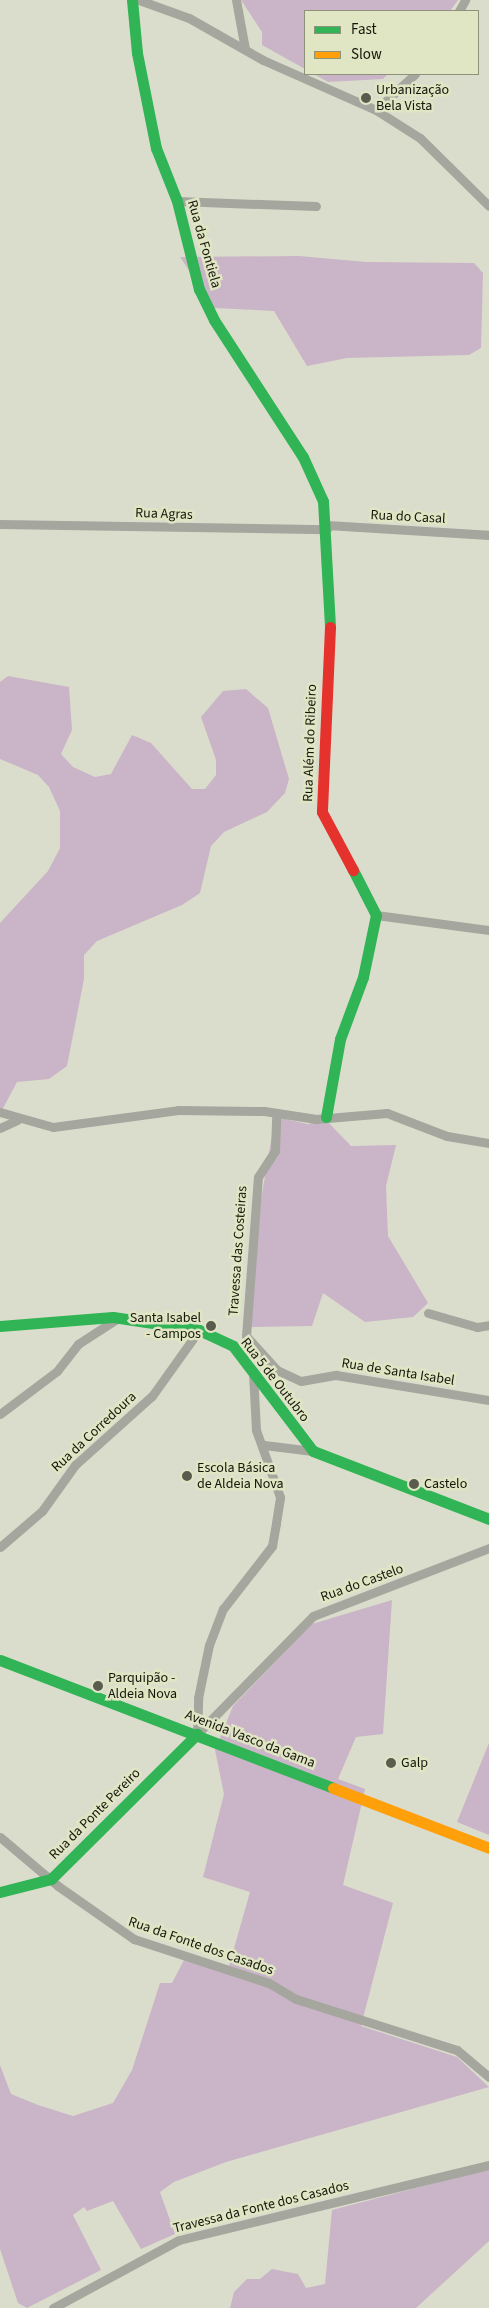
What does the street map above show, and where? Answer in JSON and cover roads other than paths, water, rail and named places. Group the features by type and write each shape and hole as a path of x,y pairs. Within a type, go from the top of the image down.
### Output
{"street":[{"name":"Rua da Fontiela","path":"132,0 148,110 177,200 190,258 214,320 303,457 323,501 327,527"},
{"path":"139,0 189,18 245,48 376,110 420,138 489,206"},
{"path":"236,0 245,48"},
{"path":"376,110 415,75"},
{"path":"177,200 316,206"},
{"name":"Rua Agras","path":"0,524 327,527"},
{"name":"Rua do Casal","path":"327,527 489,535"},
{"name":"Rua Além do Ribeiro","path":"327,527 331,614 322,812 376,915"},
{"path":"326,1117 340,1039 366,969 376,915 489,930"},
{"path":"0,1112 16,1120 53,1127 178,1110 276,1113 326,1117 387,1113 447,1136 489,1143"},
{"name":"Travessa das Costeiras","path":"246,1336 258,1177 274,1151 276,1113"},
{"path":"0,1128 16,1120"},
{"path":"428,1313 477,1327 489,1325"},
{"path":"0,1414 57,1371 78,1344 118,1318"},
{"name":"Rua 5 de Outubro","path":"0,1326 118,1318 199,1330 233,1346 313,1451"},
{"name":"Rua da Corredoura","path":"0,1546 42,1511 75,1465 152,1396 199,1330"},
{"path":"233,1346 246,1336"},
{"name":"Rua de Santa Isabel","path":"246,1336 277,1370 301,1381 336,1375 359,1377 489,1400"},
{"path":"197,1734 205,1663 223,1609 272,1546 280,1497 264,1445 256,1430 253,1371"},
{"path":"264,1445 313,1451 489,1519"},
{"name":"Rua do Castelo","path":"197,1734 312,1616 489,1548"},
{"name":"Avenida Vasco da Gama","path":"0,1660 197,1734 489,1848"},
{"name":"Rua da Ponte Pereiro","path":"0,1892 51,1879 197,1734"},
{"name":"Rua da Fonte dos Casados","path":"0,1836 51,1879 134,1939 269,1983 296,1999 457,2050 489,2077"},
{"name":"Travessa da Fonte dos Casados","path":"53,2308 179,2240 489,2165"}],"place":[{"name":"Urbanização Bela Vista","path":"366,98"},
{"name":"Santa Isabel - Campos","path":"211,1326"},
{"name":"Escola Básica de Aldeia Nova","path":"187,1476"},
{"name":"Castelo","path":"414,1484"},
{"name":"Parquipão - Aldeia Nova","path":"98,1686"},
{"name":"Galp","path":"391,1763"}]}
